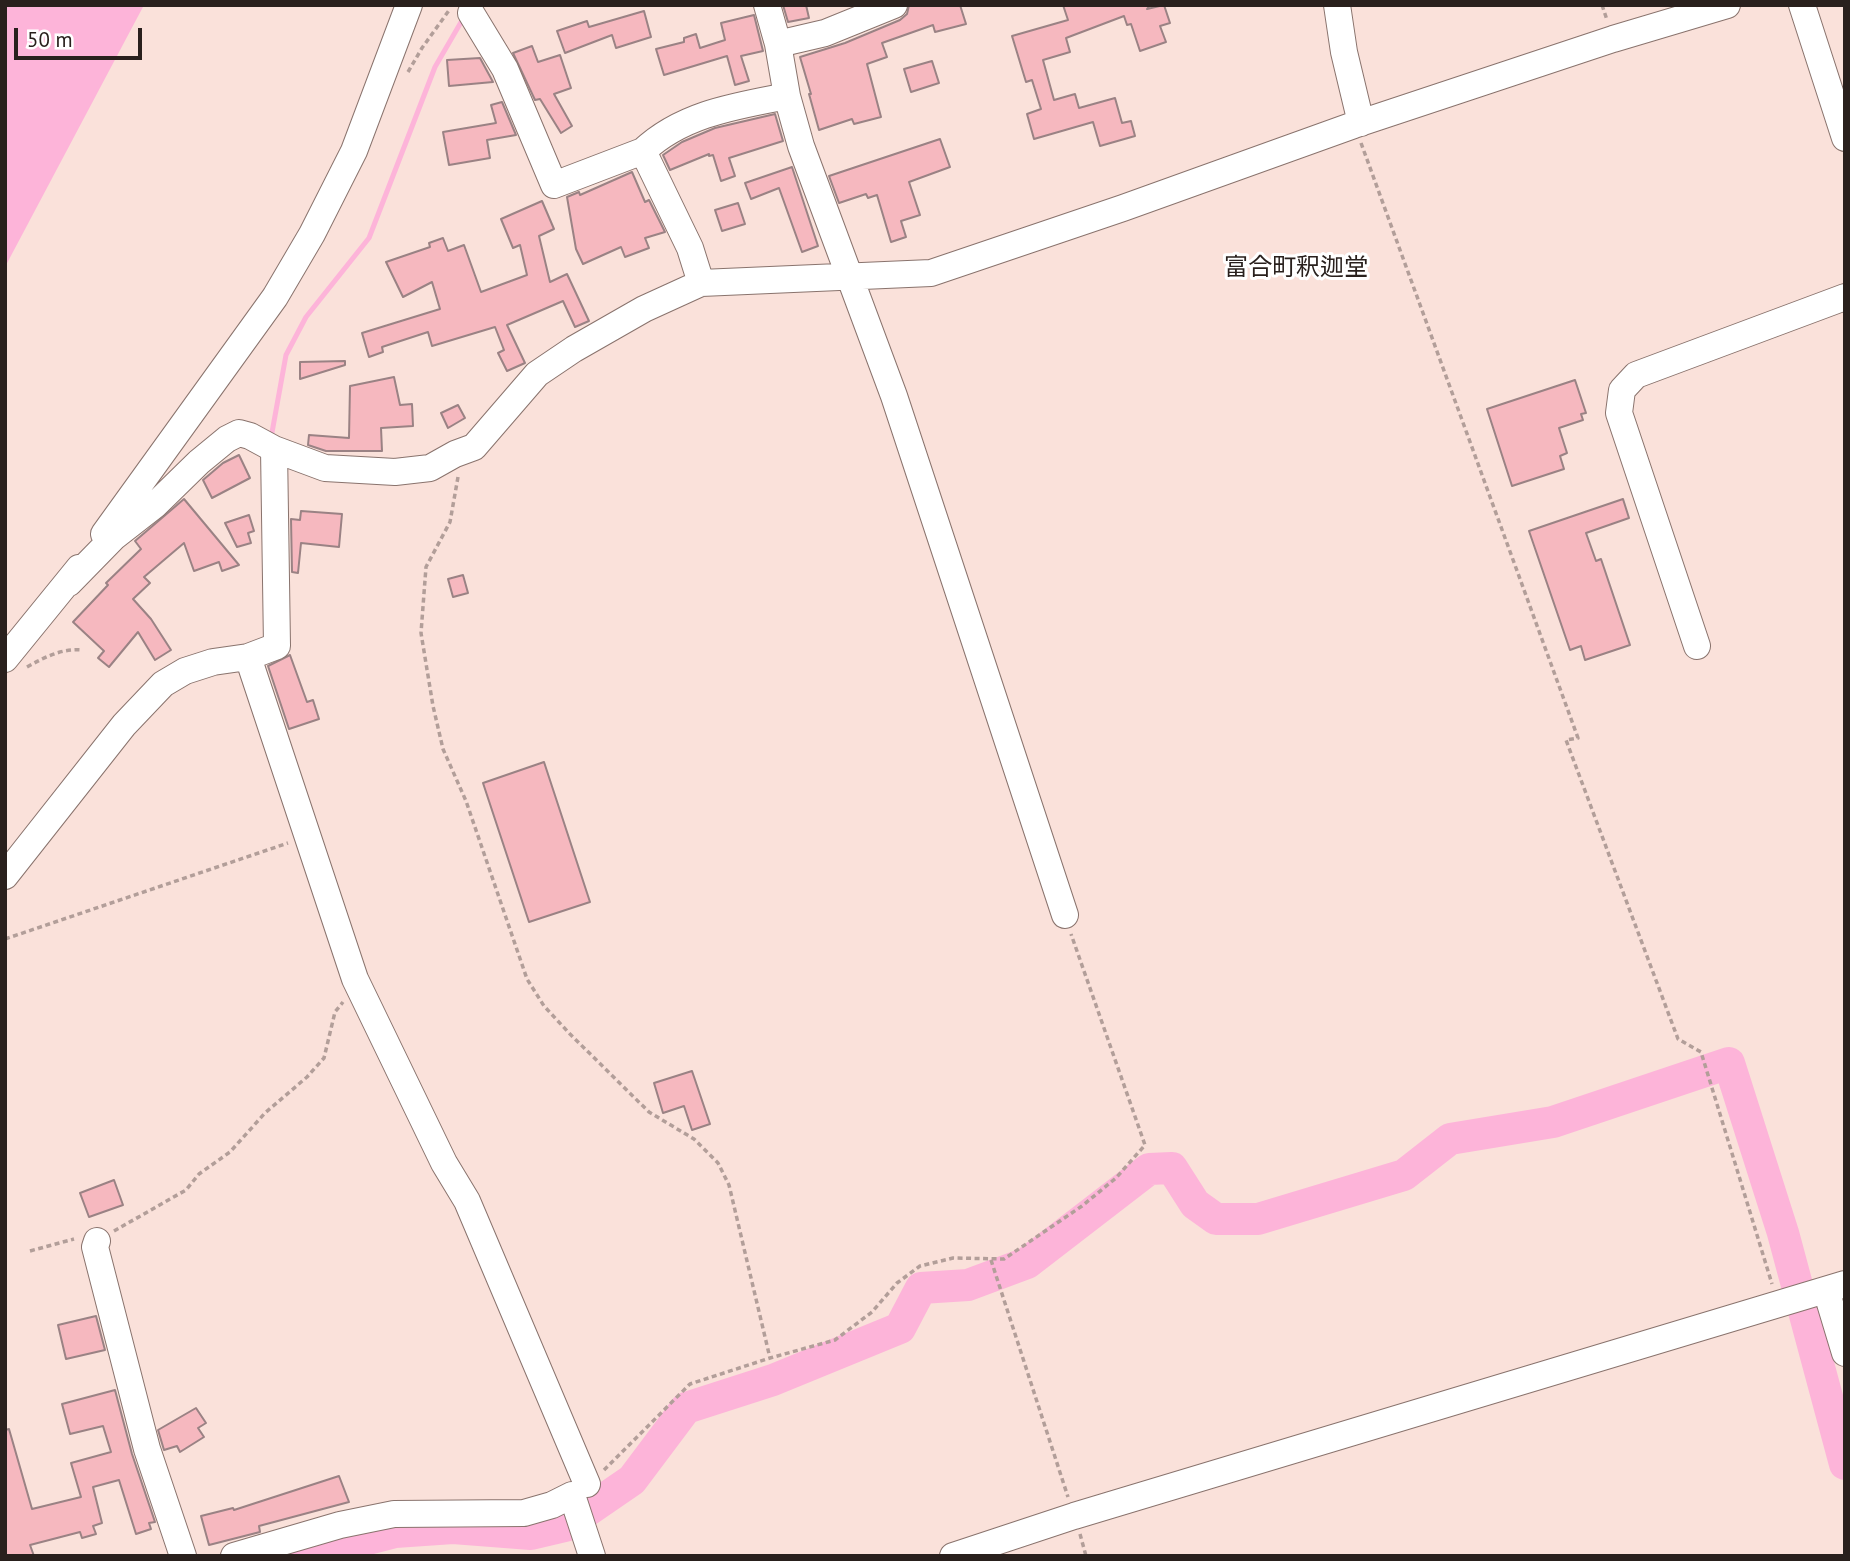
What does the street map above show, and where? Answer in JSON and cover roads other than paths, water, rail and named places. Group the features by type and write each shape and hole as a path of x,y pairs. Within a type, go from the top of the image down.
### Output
{"street":[{"path":"15,664 69,583 275,297 312,234 354,151 409,5"},
{"path":"767,5 801,146 894,396 1065,915"},
{"path":"778,44 825,33 894,5"},
{"path":"1337,5 1343,52 1358,124"},
{"path":"69,583 114,537 155,505 199,462 239,432 325,468 395,472 430,468 474,447 537,374 574,349 644,309 701,283 931,272 1123,208 1358,124 1613,39 1727,5"},
{"path":"1802,5 1845,138"},
{"path":"471,13 505,69 555,186 643,151 684,122 729,107 787,96"},
{"path":"643,151 690,248 701,283"},
{"path":"1697,646 1619,414 1622,390 1636,375 1845,297"},
{"path":"5,876 161,676 213,662 248,657 277,646 267,582 269,446"},
{"path":"248,657 356,982 444,1163 467,1201 580,1490 589,1546"},
{"path":"97,1241 95,1247 138,1415 183,1556"},
{"path":"953,1556 1074,1516 1831,1288 1845,1353"},
{"path":"234,1556 340,1525 394,1514 524,1513 552,1505 580,1490"}],"waterway":[{"path":"271,438 286,355 306,317 369,238 435,67 464,17"},
{"path":"302,1556 395,1532 453,1528 531,1534 565,1526 632,1480 686,1408 773,1380 900,1328 921,1288 968,1285 1027,1263 1149,1169 1172,1168 1195,1204 1216,1219 1258,1219 1404,1175 1450,1139 1553,1122 1729,1063 1783,1233 1845,1464"}],"district":[{"name":"富合町釈迦堂","path":"1296,268"}]}
